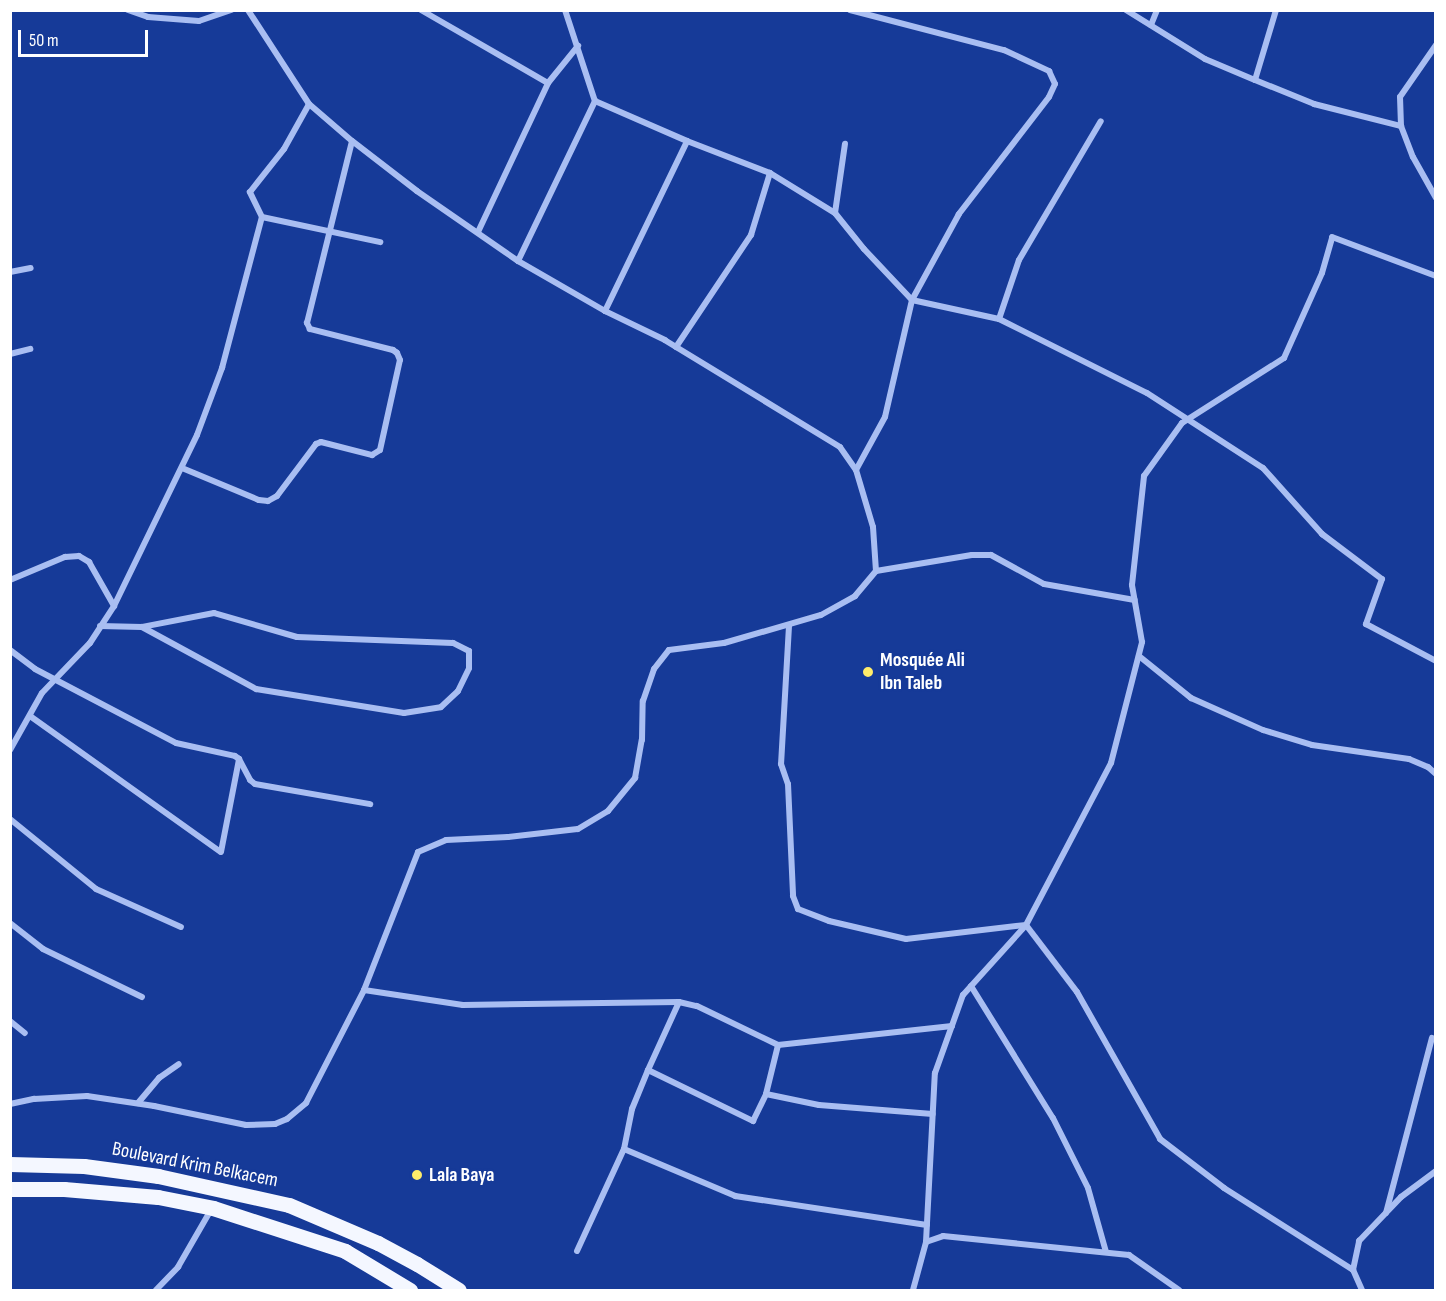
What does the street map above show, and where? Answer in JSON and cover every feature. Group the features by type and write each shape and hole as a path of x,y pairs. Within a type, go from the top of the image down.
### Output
{"main road":[{"name":"Boulevard Krim Belkacem","path":"10,1164 84,1166 158,1176 289,1204 378,1243 459,1290"},
{"name":"Boulevard Krim Belkacem","path":"10,1189 64,1189 158,1197 213,1208 345,1251 410,1290"}],"street":[{"path":"128,10 200,21 229,11"},
{"path":"248,10 309,104 352,141 417,191 518,261 605,311 676,347 840,447 856,470 873,527 876,571"},
{"path":"421,10 548,83"},
{"path":"518,261 595,101 565,10"},
{"path":"850,10 1004,50 1049,71 1055,84 1049,97 959,214 912,300 885,417 856,470"},
{"path":"1126,10 1205,58 1255,80 1314,104 1401,126"},
{"path":"1151,25 1157,10"},
{"path":"1255,80 1276,10"},
{"path":"1436,45 1400,97 1401,126 1413,157 1436,198"},
{"path":"478,232 548,83 578,46"},
{"path":"595,101 687,141 770,173 835,213 864,249 912,300 999,319 1147,393 1263,468 1323,534 1382,579 1366,624 1436,661"},
{"path":"10,750 42,693 90,643 114,606 182,468 222,368 262,217 250,192 284,149 309,104"},
{"path":"999,319 1019,260 1101,121"},
{"path":"182,468 259,500 268,501 277,496 316,444 321,442 372,455 380,450 400,360 397,353 393,350 310,329 307,323 352,141"},
{"path":"605,311 687,141"},
{"path":"835,213 845,144"},
{"path":"676,347 751,235 770,173"},
{"path":"262,217 380,242"},
{"path":"913,1290 926,1242 935,1073 963,995 1026,925 1111,763 1142,642 1132,585 1144,476 1182,423 1284,358 1322,273 1332,237 1436,276"},
{"path":"10,272 31,268"},
{"path":"10,354 30,349"},
{"path":"10,1104 34,1099 87,1096 246,1125 275,1124 287,1119 306,1103 364,990 418,852 446,840 508,837 578,829 608,811 635,778 642,740 643,701 654,669 669,650 724,643 789,626 838,608 855,596 876,571 972,555 991,555 1044,584 1135,600"},
{"path":"10,580 65,557 79,556 89,562 114,606"},
{"path":"100,626 142,627 214,612 297,636 453,643 469,651 470,668 458,691 441,707 404,713 256,689 142,627"},
{"path":"789,626 781,764 788,784 793,896 798,909 829,921 906,939 1026,925"},
{"path":"10,650 35,669 176,743 239,759 250,780 255,784 370,804"},
{"path":"1139,656 1191,698 1263,730 1312,745 1409,759 1428,767 1436,774"},
{"path":"30,716 221,852 239,759"},
{"path":"10,819 96,889 181,927"},
{"path":"10,923 43,949 142,997"},
{"path":"1026,925 1077,992 1160,1139 1224,1188 1353,1270 1362,1290"},
{"path":"971,986 1053,1118 1088,1188 1106,1252"},
{"path":"364,990 463,1005 680,1002 697,1006 778,1045 952,1026"},
{"path":"577,1251 624,1149 632,1109 680,1002"},
{"path":"10,1021 25,1033"},
{"path":"1386,1213 1432,1038"},
{"path":"648,1070 753,1121 766,1094 778,1045"},
{"path":"138,1104 159,1077 179,1064"},
{"path":"766,1094 819,1105 933,1114"},
{"path":"624,1149 735,1196 927,1224"},
{"path":"1353,1270 1359,1241 1401,1197 1436,1171"},
{"path":"156,1290 178,1267 213,1208"},
{"path":"926,1242 943,1236 1129,1255 1179,1290"}],"place":[{"name":"Mosquée Ali Ibn Taleb","path":"868,672"},
{"name":"Lala Baya","path":"417,1175"}]}
